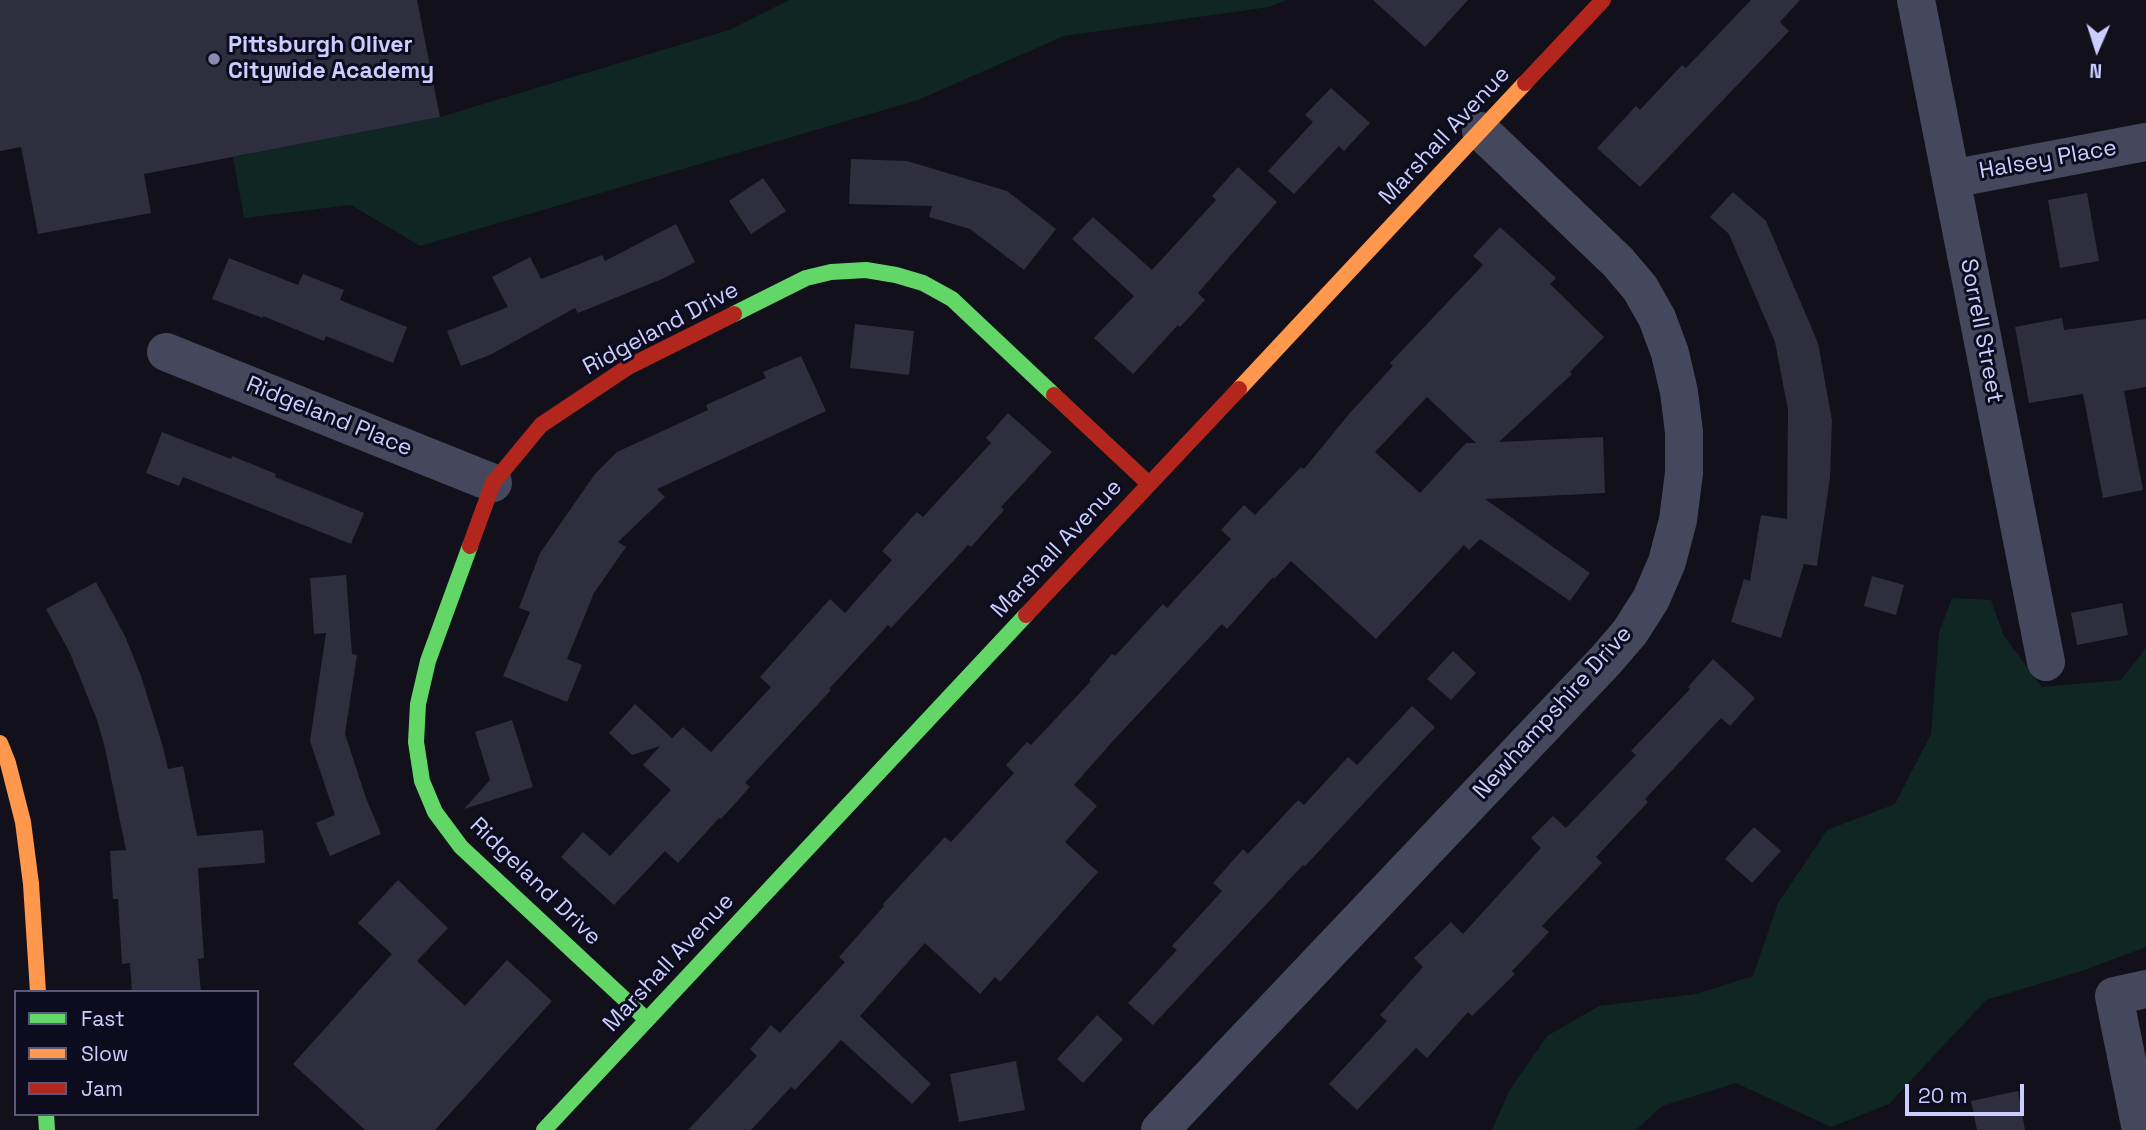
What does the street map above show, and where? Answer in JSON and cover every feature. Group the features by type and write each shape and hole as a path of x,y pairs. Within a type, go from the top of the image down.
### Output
{"street":[{"name":"Marshall Avenue","path":"544,1130 1603,0"},
{"name":"Sorrell Street","path":"1916,0 2046,662"},
{"name":"Newhampshire Drive","path":"1160,1130 1606,660 1630,632 1651,599 1667,562 1680,508 1684,472 1684,432 1670,353 1657,318 1640,288 1618,262 1480,131"},
{"name":"Halsey Place","path":"1951,178 2146,142"},
{"name":"Ridgeland Drive","path":"647,1020 461,847 435,812 422,781 416,742 418,704 428,661 493,483 541,425 628,367 806,278 831,272 866,270 923,283 952,299 1149,484"},
{"name":"Ridgeland Place","path":"166,352 493,483"},
{"path":"0,743 23,822 31,884 38,990"},
{"path":"2130,992 2141,1130"}],"green space":[{"path":"789,0 1286,0 1269,7 1064,36 918,100 420,246 351,205 244,218 233,157 440,117 729,30"},
{"path":"1952,598 1991,600 2004,636 2042,687 2121,680 2146,648 2146,947 2085,970 1986,1000 1889,1104 1831,1127 1736,1083 1662,1106 1636,1130 1492,1130 1509,1091 1547,1036 1599,1006 1696,994 1753,976 1778,903 1827,830 1895,804 1931,734 1939,632"}],"building":[{"name":"Pittsburgh Oliver Citywide Academy","path":"0,0 417,0 440,117 144,174 151,213 38,234 21,147 0,151"},
{"path":"1373,0 1468,0 1425,47"},
{"path":"1751,0 1800,0 1780,22 1789,31 1640,187 1597,148 1636,106 1640,110 1682,65 1686,68"},
{"path":"1331,88 1370,123 1344,151 1339,146 1294,194 1268,171 1313,122 1305,115"},
{"path":"851,159 907,161 1007,191 1056,229 1024,270 970,229 929,217 932,206 849,204"},
{"path":"1238,167 1277,202 1198,293 1205,300 1133,374 1094,338 1134,296 1072,239 1093,217 1152,270 1216,200 1212,196"},
{"path":"763,178 786,211 751,234 729,201"},
{"path":"1733,192 1766,221 1818,343 1832,420 1830,478 1817,566 1804,564 1781,638 1731,622 1744,579 1750,581 1761,515 1787,519 1788,410 1775,342 1729,234 1710,217"},
{"path":"2087,193 2099,261 2060,268 2048,200"},
{"path":"676,224 695,262 662,279 578,313 575,308 490,355 461,366 447,331 508,307 492,277 530,257 541,279 602,255 605,261"},
{"path":"1500,227 1556,278 1550,284 1604,337 1570,372 1572,374 1499,442 1603,437 1605,493 1485,499 1590,573 1570,601 1480,539 1469,550 1464,545 1376,639 1291,561 1274,579 1273,577 1227,629 1222,624 1074,785 1097,806 1065,842 1098,872 1000,982 995,977 980,994 925,943 860,1016 931,1084 912,1104 841,1040 795,1090 791,1087 751,1130 688,1130 757,1056 750,1049 771,1025 780,1033 845,962 839,957 883,904 945,837 951,842 1014,773 1006,765 1027,742 1031,745 1091,681 1089,680 1112,654 1115,656 1163,604 1167,608 1231,539 1221,530 1244,505 1255,515 1301,467 1304,469 1393,366 1390,363 1483,265 1473,256","holes":["1427,397 1476,443 1466,443 1420,493 1375,452"]},
{"path":"229,258 298,285 303,274 344,290 340,300 407,327 393,363 326,336 324,341 212,299"},
{"path":"2062,318 2064,330 2146,319 2146,387 2124,391 2143,490 2103,498 2083,394 2029,403 2015,327"},
{"path":"855,324 914,331 909,375 850,368"},
{"path":"801,356 826,411 657,489 665,497 618,542 626,547 594,593 567,659 582,665 567,702 503,676 530,612 519,608 540,553 595,474 617,452 708,410 706,405 766,378 763,372"},
{"path":"1008,413 1052,452 1001,507 1004,510 971,547 968,545 891,628 888,625 829,689 831,690 745,783 750,787 721,819 719,818 678,863 665,851 614,905 561,857 583,832 610,856 671,790 643,765 660,746 632,755 609,733 635,704 672,738 683,727 711,752 771,687 760,677 830,599 845,613 892,560 882,551 917,512 923,517 991,443 986,438"},
{"path":"162,432 231,459 232,456 276,474 275,477 364,513 351,544 183,477 179,486 146,473"},
{"path":"346,575 352,654 357,655 345,734 381,834 330,856 316,823 335,815 310,741 326,633 314,634 310,578"},
{"path":"1872,576 1904,585 1896,615 1864,606"},
{"path":"96,582 125,636 141,676 168,769 183,766 197,836 263,830 265,863 198,868 204,958 198,959 201,990 132,990 130,963 122,964 118,899 113,899 110,851 126,850 105,748 97,720 70,653 46,609"},
{"path":"2122,603 2128,635 2077,645 2071,613"},
{"path":"1453,651 1476,673 1451,700 1427,679"},
{"path":"1713,659 1755,698 1730,726 1721,718 1645,799 1648,802 1596,857 1602,863 1542,926 1549,932 1512,971 1515,974 1472,1016 1468,1012 1427,1058 1416,1048 1357,1110 1329,1084 1387,1021 1380,1015 1423,967 1414,958 1451,922 1463,934 1541,848 1531,838 1553,816 1566,828 1636,755 1631,751 1690,689 1688,687"},
{"path":"1412,706 1435,727 1153,1025 1128,1003 1177,950 1172,946 1222,891 1213,883 1243,849 1248,854 1298,800 1304,805 1348,757 1357,765"},
{"path":"512,720 533,787 464,809 490,780 475,732"},
{"path":"1754,827 1781,851 1752,883 1725,859"},
{"path":"398,880 448,928 417,961 465,1006 507,960 552,1001 435,1130 365,1130 293,1064 392,954 358,923"},
{"path":"1097,1015 1123,1039 1083,1083 1057,1059"},
{"path":"1016,1061 1025,1110 959,1122 950,1074"},
{"path":"2018,1091 2025,1130 1977,1130 1971,1101"}],"traffic: fast":[{"path":"734,314 806,278 831,272 866,270 896,275 923,283 952,299 1054,395"},
{"path":"470,546 428,661 418,704 416,742 422,781 435,812 461,847 647,1020"},
{"path":"544,1130 1026,615"},
{"path":"46,1116 47,1130"}],"traffic: slow":[{"path":"1239,389 1525,83"},
{"path":"0,743 23,822 31,884 38,990"}],"traffic: jam":[{"path":"1525,83 1603,0"},
{"path":"470,546 493,483 541,425 628,367 734,314"},
{"path":"1026,615 1239,389"},
{"path":"1054,395 1149,484"}],"place":[{"name":"Pittsburgh Oliver Citywide Academy","path":"214,59"}]}
